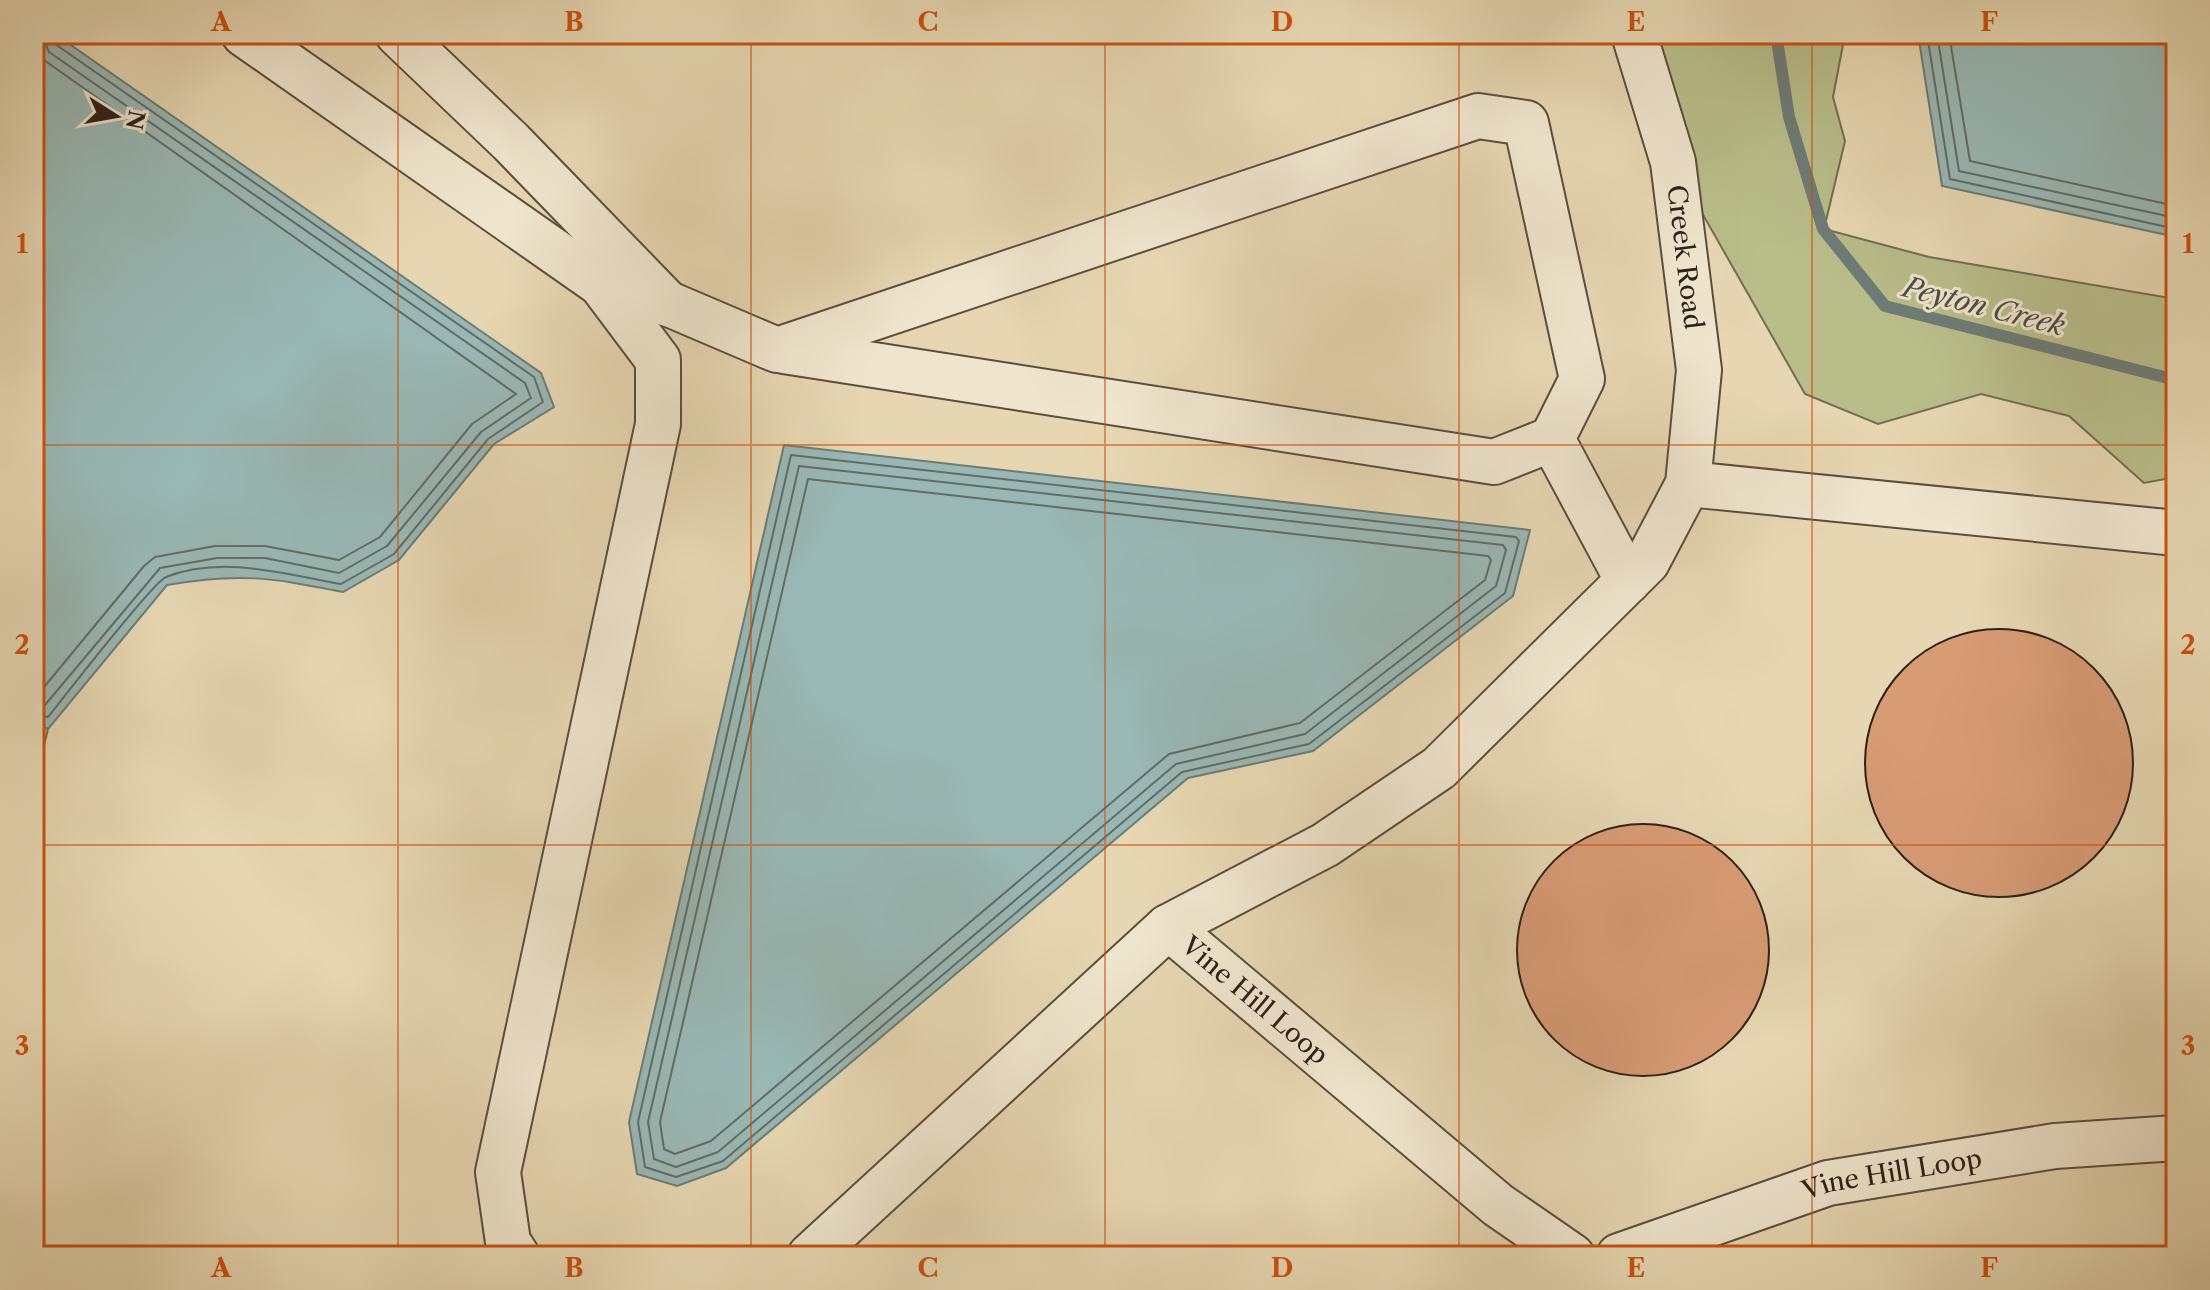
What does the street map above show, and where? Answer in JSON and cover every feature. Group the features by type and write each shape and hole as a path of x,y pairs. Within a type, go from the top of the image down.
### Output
{"street":[{"path":"244,34 601,284 658,360 658,424 498,1172 508,1242 517,1256"},
{"path":"398,34 511,142 669,304"},
{"name":"Creek Road","path":"1634,34 1673,162 1699,370 1688,484"},
{"path":"601,284 669,304 777,350 1494,462 1552,439 1582,379 1526,123 1478,116 777,350"},
{"path":"1552,439 1628,581"},
{"path":"1168,927 1325,845 1439,768 1647,562 1688,484 2176,533"},
{"name":"Vine Hill Loop","path":"810,1256 1168,927 1498,1205 1572,1256"},
{"name":"Vine Hill Loop","path":"1619,1256 1828,1183 2055,1146 2176,1138"}],"green space":[{"path":"1647,34 1845,34 1833,97 1845,141 1824,229 1929,257 2176,299 2176,477 2144,483 2069,416 1981,394 1878,424 1805,394 1673,162"},
{"path":"34,722 48,729 34,787"}],"water":[{"path":"34,34 55,34 541,373 554,407 494,444 399,560 343,592 256,578 167,585 48,729 34,722"},
{"path":"1918,34 2176,34 2176,237 1942,186"},
{"path":"784,445 1530,530 1513,596 1313,751 1188,778 726,1168 677,1186 637,1174 629,1122"}],"building":[{"path":"1999,629 2050,639 2094,668 2123,712 2133,763 2123,814 2094,858 2050,887 1999,897 1948,887 1904,858 1875,814 1865,763 1875,712 1904,668 1948,639"},
{"path":"1643,824 1680,829 1713,845 1732,861 1748,880 1764,913 1769,950 1764,987 1748,1020 1732,1039 1713,1055 1680,1071 1643,1076 1606,1071 1573,1055 1554,1039 1538,1020 1522,987 1517,950 1522,913 1538,880 1554,861 1573,845 1606,829"}],"waterway":[{"name":"Peyton Creek","path":"1776,34 1789,117 1823,229 1885,306 2176,380"}]}
